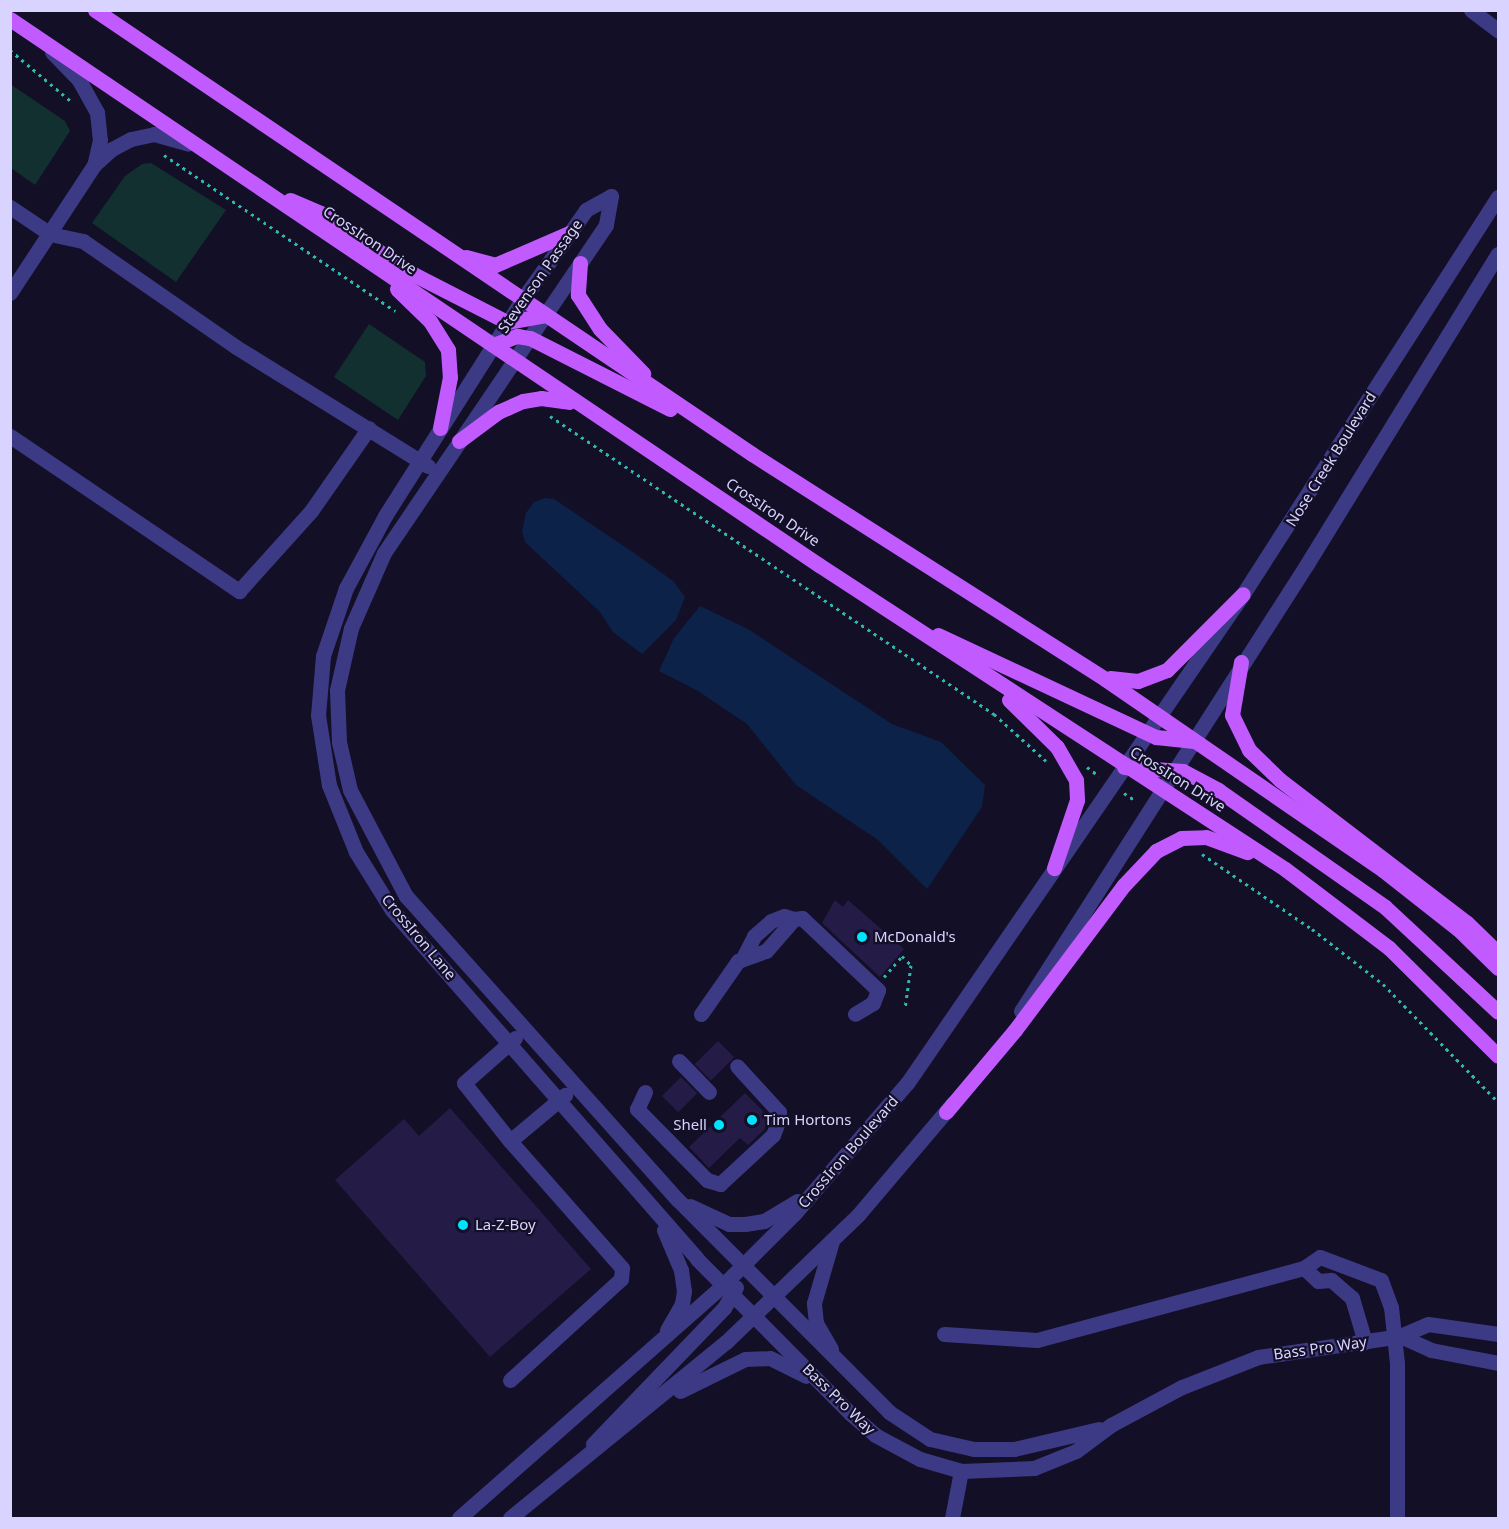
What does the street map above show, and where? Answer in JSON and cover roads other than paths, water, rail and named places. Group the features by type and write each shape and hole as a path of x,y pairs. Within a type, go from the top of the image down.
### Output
{"main road":[{"path":"95,10 666,397 1086,667 1158,716 1383,870 1458,929 1498,968"},
{"name":"CrossIron Drive","path":"10,19 953,654 1124,767 1285,869 1389,948 1498,1056"},
{"path":"260,187 320,213 415,275 507,322 545,315"},
{"path":"451,252 495,265 569,233"},
{"path":"369,262 430,321 445,342 450,377 440,429"},
{"path":"580,263 578,295 588,312 600,329 666,397"},
{"path":"492,345 517,336 530,338 731,440"},
{"path":"459,441 498,412 523,401 559,399 581,405"},
{"path":"1086,667 1126,682 1159,674 1183,658 1244,594"},
{"path":"867,596 944,638 1146,733 1179,742 1194,741"},
{"path":"953,654 1043,731 1080,769 1077,800 1054,868"},
{"path":"1241,662 1232,715 1249,750 1280,780 1467,923 1498,953"},
{"path":"1124,767 1177,770 1218,789 1385,908 1498,1012"},
{"path":"946,1112 1015,1029 1140,867 1156,851 1181,838 1206,837 1285,869"}],"street":[{"path":"1471,10 1498,30"},
{"path":"35,35 79,80 98,116 100,140 94,165"},
{"path":"10,293 94,165 112,149 147,135 171,137 206,151"},
{"name":"Stevenson Passage","path":"385,516 492,345 569,233 586,210 611,196 606,225 402,526"},
{"name":"Nose Creek Boulevard","path":"1158,716 1244,594 1498,197"},
{"path":"10,207 50,234 84,241 236,347 438,472"},
{"path":"510,1518 639,1415 774,1297 898,1171 946,1112 1025,1006 1151,811 1241,662 1318,546 1459,313 1498,254"},
{"path":"1459,313 1498,268"},
{"path":"10,436 239,591 311,511 369,428"},
{"name":"CrossIron Lane","path":"385,516 346,588 323,656 318,715 329,785 356,852 392,910 655,1211 728,1290"},
{"name":"CrossIron Lane","path":"402,526 384,553 351,628 337,690 339,742 350,790 405,896 575,1088 742,1266"},
{"name":"CrossIron Boulevard","path":"742,1266 822,1183 908,1082 1158,716"},
{"path":"701,1014 744,956 765,951 794,919 802,918 876,986 878,990 873,1003 855,1014"},
{"path":"510,1380 621,1279 622,1268 510,1141 464,1083 524,1030"},
{"path":"679,1061 709,1092"},
{"path":"645,1092 637,1108 707,1180 720,1184 773,1135 779,1119 779,1112 737,1066"},
{"path":"510,1141 575,1088"},
{"path":"678,1200 710,1217 745,1224 764,1221 822,1183"},
{"path":"655,1211 681,1270 684,1291 675,1318 656,1347"},
{"path":"833,1239 814,1303 816,1323 840,1367"},
{"path":"945,1334 1037,1340 1304,1268 1320,1257 1381,1280 1391,1307 1397,1337 1397,1518"},
{"path":"578,1462 728,1290 742,1266"},
{"name":"Bass Pro Way","path":"742,1266 840,1367 911,1428 947,1444 974,1449 1014,1449 1111,1425"},
{"path":"1304,1268 1318,1281 1331,1280 1352,1298 1365,1341"},
{"path":"459,1518 656,1347 728,1290"},
{"name":"Bass Pro Way","path":"728,1290 875,1435 920,1459 961,1471 1009,1470 1055,1462 1076,1451 1111,1425 1182,1387 1258,1357 1397,1337 1428,1324 1498,1334"},
{"path":"1397,1337 1431,1350 1498,1363"},
{"path":"639,1415 704,1377 746,1359 783,1363 824,1387"},
{"path":"952,1518 961,1471"}],"water":[{"path":"545,498 554,499 637,555 673,581 685,597 676,620 642,654 613,632 600,612 525,542 522,531 526,513 534,502"},
{"path":"700,606 748,629 892,724 941,742 985,785 982,807 927,889 878,840 796,785 747,724 698,691 659,671 674,638"}],"place":[{"name":"McDonald's","path":"862,937"},
{"name":"Tim Hortons","path":"752,1120"},
{"name":"Shell","path":"719,1125"},
{"name":"La-Z-Boy","path":"463,1225"}]}
